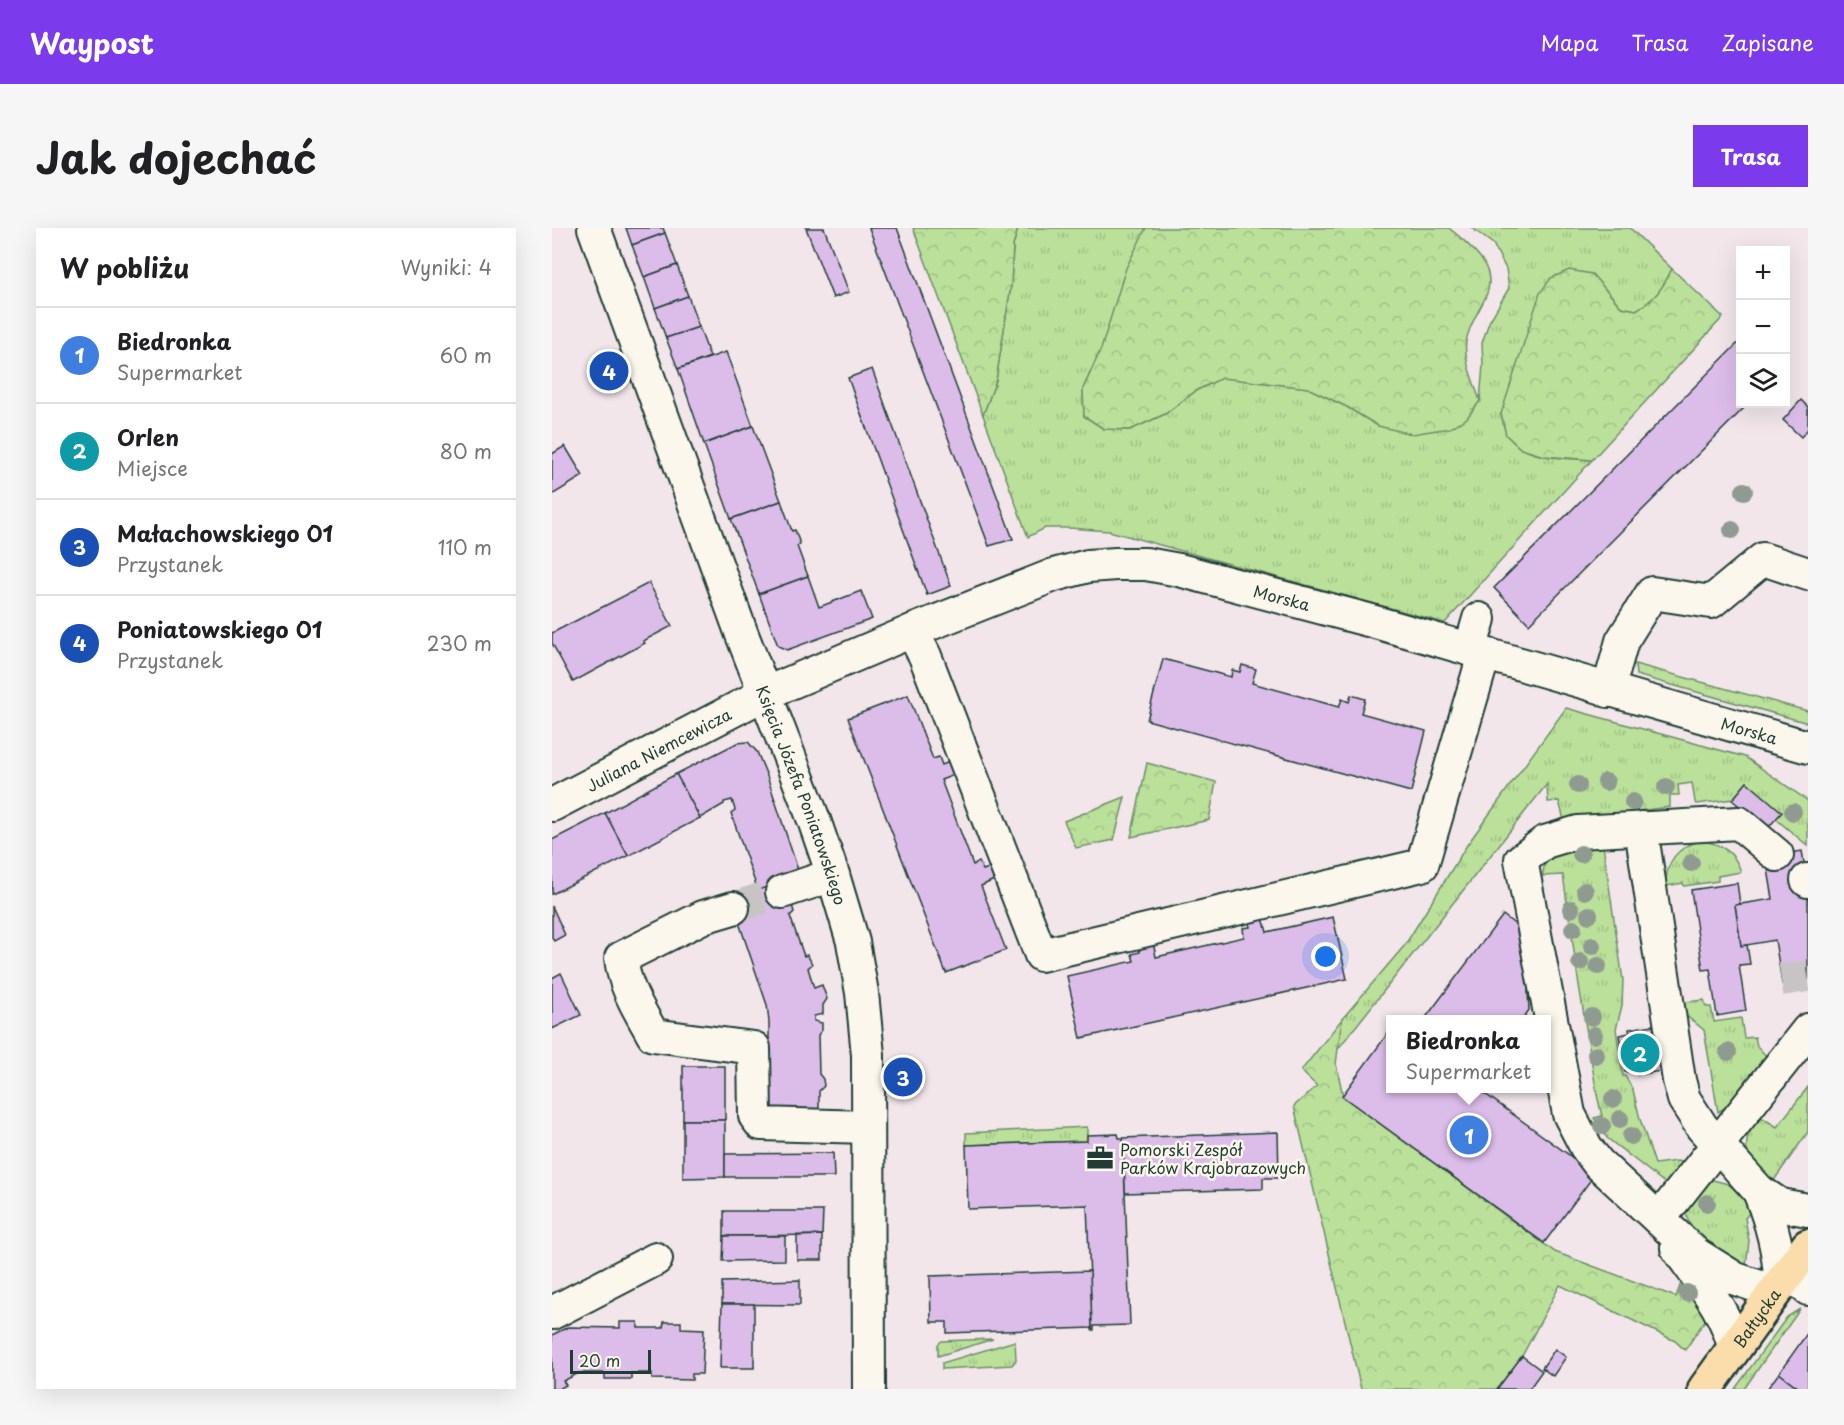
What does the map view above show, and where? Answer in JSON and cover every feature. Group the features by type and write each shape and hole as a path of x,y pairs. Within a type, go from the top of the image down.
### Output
{"main road":[{"name":"Bałtycka","path":"1705,1389 1734,1349 1788,1284 1808,1246"}],"street":[{"name":"Księcia Józefa Poniatowskiego","path":"594,228 764,694 814,820 853,942 862,993 868,1055 869,1389"},
{"path":"1608,691 1622,641 1652,593 1712,602 1763,559 1808,574"},
{"name":"Morska","path":"764,694 987,600 1073,570 1116,564 1146,564 1179,570 1246,588 1808,747"},
{"path":"912,631 928,666 1041,955 1422,865 1477,652 1479,619"},
{"name":"Juliana Niemcewicza","path":"552,805 764,694"},
{"path":"1550,1015 1521,860 1533,849 1559,836 1578,832 1739,823 1777,855"},
{"path":"1641,828 1679,1080 1684,1099 1717,1145 1759,1191 1780,1205 1808,1210"},
{"path":"782,892 833,875"},
{"path":"734,908 704,917 621,958 625,979 653,1035 754,1048 755,1116 760,1124 868,1126"},
{"path":"1551,1019 1569,1114 1586,1147 1599,1163 1696,1254 1716,1268 1736,1279 1788,1284 1780,1266 1773,1228 1759,1191"},
{"path":"1659,1219 1808,1030"},
{"path":"1659,1219 1722,1316 1732,1335 1734,1349"},
{"path":"552,1313 656,1259"}],"green space":[{"path":"913,228 1018,228 1013,246 1011,285 996,380 983,415"},
{"path":"1018,228 1146,228 1101,349 1083,389 1084,416 1104,429 1130,430 1165,414 1197,390 1221,378 1265,375 1308,388 1347,407 1378,426 1480,401 1482,343 1489,322 1509,288 1506,269 1493,244 1472,228 1630,228 1672,269 1658,293 1636,310 1621,307 1609,293 1501,414 1508,436 1525,450 1547,457 1592,460 1445,623 1109,531 1045,528 1028,537 983,415 996,380 1011,285 1013,246"},
{"path":"1146,228 1449,228 1480,257 1489,275 1486,296 1466,342 1468,364 1480,401 1466,419 1450,428 1412,434 1378,426 1347,407 1308,388 1222,378 1197,390 1165,414 1130,430 1104,429 1084,416 1083,389 1101,349 1126,268"},
{"path":"1672,269 1723,317 1592,460 1544,456 1521,449 1506,435 1501,414 1540,293 1551,278 1569,270 1592,274 1621,307 1636,310 1658,293"},
{"path":"1635,664 1808,711 1808,723 1636,675"},
{"path":"1566,708 1745,757 1808,801 1808,846 1776,819 1747,782 1733,799 1697,804 1692,783 1678,785 1679,795 1670,795 1670,807 1564,820 1559,801 1548,802 1547,784 1338,1049 1342,1019 1405,945 1467,845"},
{"path":"1147,763 1216,782 1209,820 1131,837"},
{"path":"1125,797 1114,840 1076,848 1064,821"},
{"path":"1701,841 1721,846 1735,859 1741,872 1718,876 1718,881 1666,886 1666,877 1674,856 1693,843"},
{"path":"1603,845 1623,980 1622,1006 1616,1029 1623,1076 1633,1090 1655,1164 1677,1161 1685,1163 1684,1168 1666,1184 1607,1138 1594,1118 1602,1116 1578,979 1563,875 1543,876 1549,857 1556,852 1573,846"},
{"path":"1704,1000 1706,1007 1711,1007 1714,1022 1741,1018 1744,1038 1755,1037 1757,1046 1767,1057 1726,1107 1718,1112 1704,1030 1684,1014 1682,1005 1685,1002"},
{"path":"1342,1019 1336,1064 1343,1096 1555,1252 1676,1297 1681,1283 1689,1283 1710,1313 1685,1350 1675,1341 1560,1285 1522,1356 1497,1389 1361,1389 1294,1106 1317,1086 1301,1071"},
{"path":"1808,1087 1808,1132 1772,1183 1756,1167 1747,1153 1748,1137 1758,1115 1777,1127"},
{"path":"1087,1127 1087,1141 966,1145 966,1133"},
{"path":"1708,1181 1728,1184 1755,1207 1745,1218 1749,1241 1746,1266 1736,1264 1709,1244 1690,1224 1686,1208"},
{"path":"1800,1309 1744,1389 1735,1389 1787,1317"},
{"path":"993,1339 938,1356 938,1344 942,1341"},
{"path":"1015,1341 1016,1360 1012,1365 942,1369 942,1363"}],"building":[{"path":"626,228 663,228 665,233 632,245"},
{"path":"806,228 824,228 849,292 833,298"},
{"path":"869,228 897,228 1013,539 989,546"},
{"path":"665,233 677,265 644,277 632,245"},
{"path":"677,265 688,296 655,308 644,277"},
{"path":"688,296 699,327 666,338 655,308"},
{"path":"699,327 710,357 678,369 666,338"},
{"path":"1736,345 1736,408 1744,408 1529,624 1494,588"},
{"path":"726,352 753,426 704,444 678,369"},
{"path":"872,369 951,586 927,595 848,378"},
{"path":"1801,400 1808,407 1808,429 1801,437 1783,420"},
{"path":"753,426 781,501 731,519 704,444"},
{"path":"565,446 583,476 552,495 552,454"},
{"path":"781,501 792,531 795,530 800,544 797,546 808,576 759,594 731,519"},
{"path":"808,576 819,607 861,591 872,619 787,650 778,646 759,594"},
{"path":"649,583 672,626 573,682 552,643 552,633"},
{"path":"1163,659 1231,677 1232,670 1240,672 1242,665 1256,669 1252,683 1339,707 1342,699 1349,702 1351,695 1365,699 1361,713 1426,731 1411,792 1147,720"},
{"path":"908,695 933,759 939,757 942,765 949,762 954,775 941,780 973,865 979,862 983,870 989,868 994,880 981,886 1006,950 946,973 848,718"},
{"path":"748,742 757,752 767,776 800,876 758,891 731,813 735,810 732,800 724,802 700,818 676,774 737,743"},
{"path":"676,774 700,818 628,856 605,813"},
{"path":"1747,782 1782,812 1767,829 1732,800"},
{"path":"605,813 628,856 552,894 552,840"},
{"path":"1802,851 1808,886 1808,980 1782,984 1775,940 1741,946 1735,905 1773,899 1766,857"},
{"path":"779,883 792,905 794,912 790,916 804,956 807,955 812,964 808,968 814,988 822,985 827,999 823,1005 823,1014 814,1016 814,1021 822,1023 822,1030 818,1035 819,1074 824,1086 819,1091 819,1109 769,1112 767,1005 731,899"},
{"path":"1737,883 1740,904 1735,905 1741,946 1747,945 1750,964 1739,965 1746,1011 1717,1016 1710,969 1703,970 1691,890"},
{"path":"552,906 565,935 554,941 552,937"},
{"path":"1503,915 1526,933 1539,988 1528,991 1529,1010 1526,1015 1428,1015"},
{"path":"1333,917 1347,979 1081,1038 1067,976 1134,961 1132,954 1140,952 1138,945 1153,942 1156,957 1244,937 1243,928 1250,927 1249,921 1263,918 1267,932"},
{"path":"561,973 581,1015 552,1029 552,978"},
{"path":"1653,1025 1661,1071 1637,1075 1636,1071 1625,1072 1619,1035 1630,1033 1629,1029"},
{"path":"1386,1036 1386,1093 1484,1093 1595,1174 1544,1243 1342,1096"},
{"path":"683,1066 725,1066 725,1120 683,1120"},
{"path":"683,1120 725,1120 725,1177 683,1178"},
{"path":"1278,1132 1279,1178 1263,1178 1263,1189 1125,1193 1123,1138"},
{"path":"1118,1134 1119,1138 1123,1138 1130,1325 1094,1326 1092,1330 1087,1205 968,1209 966,1145 1087,1141 1087,1135"},
{"path":"833,1153 834,1177 725,1177 725,1154"},
{"path":"724,1211 823,1211 822,1235 724,1236"},
{"path":"822,1235 822,1260 797,1260 797,1236"},
{"path":"724,1236 785,1236 785,1260 723,1261"},
{"path":"1090,1271 1092,1328 947,1333 947,1322 931,1322 930,1276"},
{"path":"800,1280 800,1305 722,1304 722,1282"},
{"path":"722,1304 754,1304 754,1368 720,1368"},
{"path":"620,1322 638,1322 638,1328 663,1328 664,1322 681,1322 681,1328 704,1329 702,1374 692,1374 692,1380 652,1379 652,1373 631,1373 631,1379 605,1379 605,1373 579,1373 563,1381 566,1385 559,1389 552,1389 552,1335 568,1327 620,1328"},
{"path":"1808,1332 1808,1389 1800,1389 1779,1373"},
{"path":"1555,1349 1566,1357 1553,1376 1542,1368"},
{"path":"1522,1356 1542,1371 1529,1389 1497,1389"},
{"path":"1779,1373 1800,1389 1767,1389"}],"tunnel":[{"path":"733,908 782,892"},
{"path":"1781,980 1808,976"}],"place":[{"name":"Poniatowskiego 01","path":"609,371"},
{"name":"Orlen","path":"1640,1053"},
{"name":"Małachowskiego 01","path":"903,1077"},
{"name":"Biedronka","path":"1469,1135"},
{"name":"Pomorski Zespół Parków Krajobrazowych","path":"1100,1158"}]}
